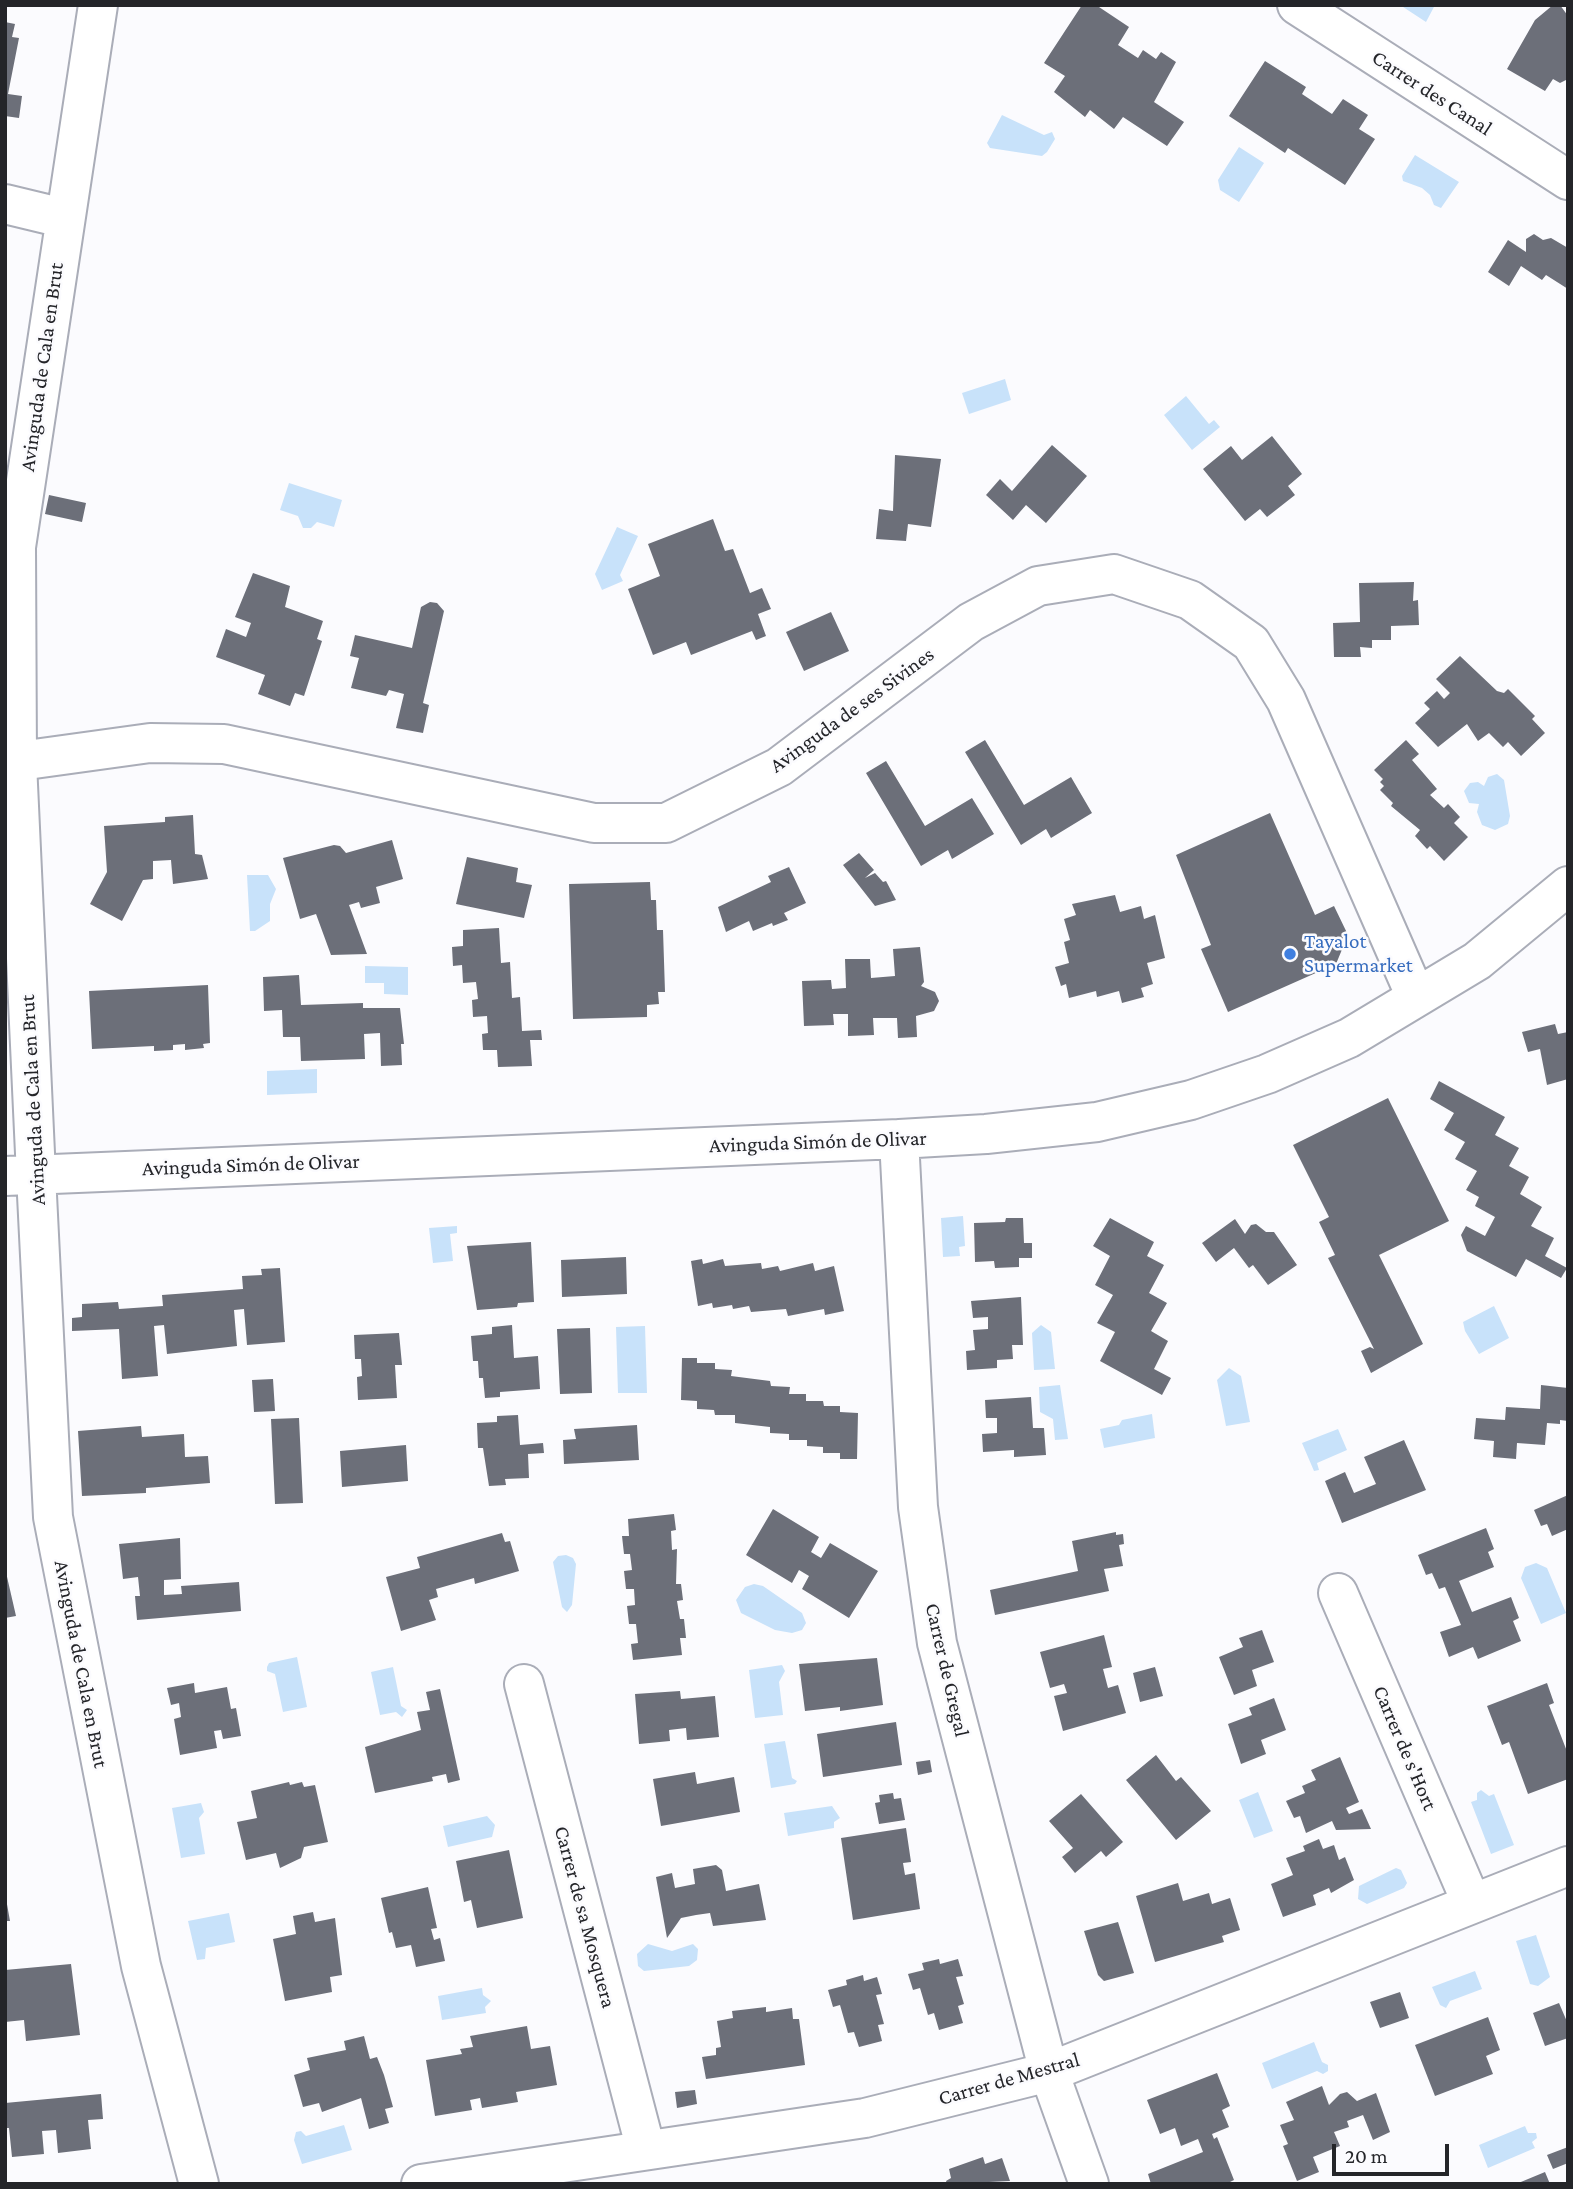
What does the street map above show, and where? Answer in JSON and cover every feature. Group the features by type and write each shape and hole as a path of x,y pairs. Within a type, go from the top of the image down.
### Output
{"street":[{"name":"Avinguda de Cala en Brut","path":"98,5 63,218 16,547 11,763 21,1175 53,1517 141,1966 200,2184"},
{"name":"Carrer des Canal","path":"1297,5 1568,180"},
{"path":"5,204 63,218"},
{"name":"Avinguda de ses Sivines","path":"11,763 150,743 224,744 594,823 666,823 779,767 971,622 1038,586 1114,575 1190,600 1251,643 1286,700 1416,997"},
{"name":"Avinguda Simón de Olivar","path":"21,1175 900,1139 986,1134 1097,1122 1191,1100 1267,1074 1349,1038 1477,961 1568,886"},
{"name":"Carrer de Gregal","path":"900,1139 918,1507 937,1643 1049,2073 1089,2184"},
{"name":"Carrer de s'Hort","path":"1338,1592 1472,1904"},
{"name":"Carrer de sa Mosquera","path":"524,1684 646,2150"},
{"name":"Carrer de Mestral","path":"421,2184 865,2118 1049,2073 1568,1866"}],"water":[{"path":"1400,5 1435,5 1426,22"},
{"path":"1002,115 1044,135 1052,132 1055,139 1047,152 1042,156 990,148 987,143"},
{"path":"1239,147 1264,163 1239,202 1220,190 1218,180"},
{"path":"1415,155 1459,182 1441,208 1434,205 1430,195 1422,188 1403,181 1402,176"},
{"path":"1005,379 1011,400 969,414 962,393"},
{"path":"1186,396 1209,424 1214,420 1220,427 1192,450 1164,415"},
{"path":"289,483 342,500 334,527 317,522 311,528 303,528 298,516 280,510"},
{"path":"617,527 638,536 620,575 623,581 602,590 595,574"},
{"path":"1497,774 1504,780 1510,816 1508,824 1495,830 1482,825 1477,812 1479,804 1469,803 1464,791 1470,783 1478,782 1484,786 1488,777"},
{"path":"247,875 268,875 276,889 270,904 270,921 255,931 250,931"},
{"path":"365,966 408,967 408,995 384,994 384,983 365,983"},
{"path":"317,1069 317,1093 267,1095 267,1071"},
{"path":"963,1216 965,1246 959,1247 960,1256 943,1257 941,1218"},
{"path":"457,1226 457,1233 450,1234 453,1261 433,1263 429,1228"},
{"path":"1494,1306 1509,1338 1479,1354 1465,1331 1463,1322"},
{"path":"1041,1325 1051,1332 1055,1369 1034,1370 1032,1333"},
{"path":"645,1326 647,1393 618,1393 616,1327"},
{"path":"1229,1368 1241,1376 1250,1422 1226,1426 1217,1380"},
{"path":"1060,1385 1068,1439 1055,1440 1053,1419 1040,1412 1039,1387"},
{"path":"1152,1414 1155,1438 1104,1448 1100,1429 1119,1425 1122,1420"},
{"path":"1338,1429 1347,1450 1317,1463 1319,1470 1314,1471 1302,1443"},
{"path":"558,1556 573,1558 576,1564 572,1605 567,1612 562,1607 553,1562"},
{"path":"1536,1563 1547,1568 1566,1613 1541,1624 1521,1578 1525,1567"},
{"path":"754,1584 763,1586 802,1613 806,1623 802,1630 792,1633 775,1630 741,1613 736,1600 745,1587"},
{"path":"297,1657 307,1707 283,1712 275,1674 267,1671 267,1667 269,1663"},
{"path":"782,1665 785,1671 779,1682 783,1715 755,1718 749,1670"},
{"path":"393,1667 401,1706 407,1710 402,1717 396,1712 380,1715 371,1672"},
{"path":"785,1741 792,1778 797,1781 795,1784 771,1788 764,1744"},
{"path":"1481,1790 1489,1796 1494,1794 1514,1845 1491,1854 1471,1802 1477,1800 1477,1793"},
{"path":"1258,1792 1273,1831 1254,1838 1239,1800"},
{"path":"201,1803 204,1812 199,1818 205,1854 181,1858 172,1808"},
{"path":"832,1806 840,1818 834,1822 834,1828 788,1836 784,1813"},
{"path":"487,1816 495,1825 492,1837 448,1847 443,1826"},
{"path":"1396,1868 1401,1870 1407,1883 1404,1888 1367,1904 1358,1899 1359,1886"},
{"path":"229,1913 235,1942 206,1948 205,1959 197,1960 188,1921"},
{"path":"1536,1935 1550,1977 1538,1986 1530,1984 1516,1941"},
{"path":"648,1944 672,1951 693,1944 698,1949 697,1960 689,1966 644,1971 638,1966 637,1954"},
{"path":"1475,1971 1482,1989 1450,2001 1446,2008 1440,2005 1432,1987"},
{"path":"482,1988 483,1995 491,2001 485,2007 486,2013 442,2020 438,1996"},
{"path":"1314,2042 1322,2062 1328,2065 1328,2071 1323,2074 1317,2071 1272,2089 1262,2063"},
{"path":"344,2125 352,2150 302,2164 294,2140 296,2132 301,2131 306,2136"},
{"path":"1525,2126 1528,2133 1536,2133 1537,2138 1532,2142 1535,2148 1488,2168 1479,2145"}],"building":[{"path":"1082,5 1096,5 1129,27 1118,45 1138,58 1143,50 1156,59 1161,52 1176,62 1154,102 1184,122 1167,146 1123,117 1114,129 1090,110 1085,117 1054,92 1065,76 1044,63"},
{"path":"1553,5 1560,5 1568,16 1568,79 1560,83 1553,79 1545,91 1507,69 1535,20"},
{"path":"5,22 15,24 12,37 19,38 8,94 22,96 19,118 5,116"},
{"path":"1265,61 1306,87 1302,94 1332,114 1343,99 1368,115 1359,129 1375,139 1345,185 1288,148 1285,153 1229,116"},
{"path":"1534,234 1543,240 1551,238 1568,248 1568,289 1546,275 1542,280 1521,266 1509,286 1488,272 1508,240 1526,252 1526,239"},
{"path":"1272,436 1302,474 1288,486 1295,495 1267,517 1260,509 1245,521 1203,469 1231,446 1242,460"},
{"path":"1052,445 1087,476 1046,523 1026,505 1013,520 986,495 1000,479 1012,491"},
{"path":"895,455 941,459 931,527 908,524 906,541 876,539 879,509 893,511"},
{"path":"49,495 86,503 82,522 45,514"},
{"path":"713,519 725,551 733,549 750,593 762,588 771,609 758,614 766,636 756,640 752,631 691,655 686,642 653,655 628,589 660,576 648,544"},
{"path":"253,573 290,586 285,607 323,621 317,639 322,641 304,696 295,693 290,706 258,694 265,675 216,657 226,629 246,637 251,623 235,617"},
{"path":"1414,582 1413,601 1418,600 1419,625 1391,626 1391,640 1372,640 1372,648 1360,647 1361,657 1334,657 1333,623 1360,622 1359,583"},
{"path":"430,602 437,603 444,611 423,703 429,705 423,733 396,728 404,694 389,690 386,696 351,688 359,658 350,656 355,635 412,648 421,607"},
{"path":"831,612 849,651 804,671 786,632"},
{"path":"1460,656 1497,691 1504,693 1508,689 1535,716 1532,719 1545,733 1521,756 1508,742 1503,747 1489,733 1478,741 1467,724 1438,747 1415,723 1430,709 1424,703 1437,691 1444,699 1450,693 1436,679"},
{"path":"985,740 1024,805 1071,777 1092,813 1051,838 1046,829 1021,845 965,752"},
{"path":"1406,740 1419,754 1412,760 1437,789 1430,795 1444,808 1448,804 1460,817 1454,823 1468,837 1444,861 1430,846 1427,849 1415,836 1420,830 1391,806 1393,803 1380,790 1384,786 1380,782 1383,779 1374,770"},
{"path":"886,761 925,826 972,798 994,834 952,859 948,850 921,866 866,773"},
{"path":"1270,813 1315,915 1334,906 1348,935 1336,964 1228,1012 1201,949 1211,945 1176,855"},
{"path":"193,815 195,854 202,855 208,879 173,884 171,860 153,861 153,879 143,880 122,921 90,904 107,872 104,826 165,822 165,817"},
{"path":"392,840 403,879 376,887 380,903 361,908 359,902 349,905 367,954 331,955 316,914 300,919 283,858 334,845 340,846 346,853"},
{"path":"859,853 874,870 865,878 875,873 883,882 886,881 896,900 875,906 843,865"},
{"path":"467,857 518,868 516,882 532,885 524,918 456,904"},
{"path":"789,867 806,903 784,913 788,920 773,926 772,923 753,931 749,921 726,932 718,907 771,882 768,876"},
{"path":"650,882 651,900 656,900 657,930 663,930 665,992 658,992 659,1004 647,1005 647,1017 573,1019 569,884"},
{"path":"1115,895 1120,912 1141,906 1144,919 1155,915 1165,958 1147,963 1153,984 1141,988 1144,997 1122,1003 1119,991 1097,997 1096,991 1069,998 1066,984 1061,986 1055,967 1069,963 1064,942 1070,940 1064,919 1076,915 1072,904"},
{"path":"499,928 501,963 510,962 512,998 520,997 522,1031 541,1030 542,1040 530,1040 532,1066 498,1067 497,1050 483,1050 482,1034 488,1033 487,1016 473,1017 472,1000 478,999 476,982 463,983 462,965 453,966 452,947 463,946 463,930"},
{"path":"920,947 924,982 921,986 935,992 939,1001 934,1011 916,1016 917,1037 898,1038 897,1018 873,1018 874,1035 848,1036 848,1014 833,1014 834,1025 804,1026 802,981 831,980 832,989 846,988 845,959 870,959 871,978 895,976 893,949"},
{"path":"299,975 301,1005 363,1003 363,1008 400,1008 404,1044 401,1044 402,1065 381,1066 380,1033 364,1034 365,1059 301,1061 300,1037 283,1037 282,1010 264,1011 263,977"},
{"path":"208,985 210,1043 203,1044 204,1048 185,1050 185,1044 173,1045 173,1050 154,1051 154,1046 92,1049 89,991"},
{"path":"1555,1024 1558,1034 1568,1032 1568,1079 1547,1085 1540,1049 1528,1052 1522,1032"},
{"path":"1439,1081 1505,1117 1495,1135 1519,1148 1509,1166 1529,1177 1520,1194 1542,1207 1531,1226 1554,1238 1545,1256 1567,1268 1561,1278 1526,1259 1516,1277 1467,1251 1461,1235 1466,1226 1485,1236 1495,1217 1475,1206 1479,1197 1466,1190 1477,1171 1455,1159 1465,1142 1444,1130 1454,1113 1430,1099"},
{"path":"1388,1098 1449,1221 1379,1255 1423,1344 1371,1373 1361,1351 1370,1347 1374,1349 1328,1258 1335,1255 1319,1222 1329,1217 1293,1145"},
{"path":"1006,1218 1023,1218 1024,1243 1032,1243 1032,1258 1019,1258 1019,1267 995,1268 994,1261 975,1262 974,1223 1005,1222"},
{"path":"1110,1218 1154,1242 1147,1256 1164,1265 1149,1293 1167,1303 1151,1331 1168,1341 1154,1369 1171,1378 1162,1395 1100,1361 1115,1332 1097,1323 1113,1295 1095,1285 1110,1256 1093,1246"},
{"path":"1235,1219 1245,1234 1251,1225 1256,1224 1266,1232 1274,1232 1297,1265 1268,1285 1253,1265 1249,1268 1234,1248 1216,1262 1202,1243"},
{"path":"531,1242 534,1302 518,1303 517,1307 477,1310 467,1246"},
{"path":"626,1257 627,1294 562,1297 561,1260"},
{"path":"702,1259 703,1264 723,1259 725,1266 761,1263 762,1269 778,1266 780,1271 813,1263 815,1271 834,1266 844,1311 825,1315 824,1309 788,1316 786,1309 751,1312 749,1306 733,1309 732,1305 713,1308 712,1303 698,1306 691,1261"},
{"path":"280,1268 285,1342 247,1345 244,1309 234,1310 237,1346 167,1354 164,1325 154,1326 158,1376 122,1379 119,1329 72,1331 72,1318 82,1317 82,1304 118,1302 119,1309 163,1306 162,1295 243,1289 242,1276 262,1275 261,1269"},
{"path":"1021,1297 1023,1345 1012,1345 1013,1359 997,1360 997,1368 967,1370 966,1351 975,1350 973,1330 988,1329 988,1317 973,1318 971,1301"},
{"path":"512,1325 514,1358 538,1356 540,1389 500,1392 500,1397 485,1398 483,1378 479,1378 478,1361 473,1361 471,1336 492,1334 492,1327"},
{"path":"590,1328 592,1393 560,1394 557,1329"},
{"path":"399,1333 402,1365 395,1365 397,1398 358,1400 357,1377 362,1376 361,1359 355,1359 354,1335"},
{"path":"682,1358 697,1358 697,1363 715,1363 715,1369 732,1370 731,1376 770,1381 771,1386 790,1387 789,1394 806,1394 806,1401 823,1401 824,1406 840,1406 840,1412 858,1413 857,1459 840,1459 840,1453 823,1453 823,1447 807,1446 807,1440 789,1440 789,1434 770,1433 770,1427 735,1423 735,1415 715,1415 714,1410 697,1409 697,1401 681,1400"},
{"path":"273,1379 275,1411 254,1412 252,1380"},
{"path":"1541,1385 1568,1388 1568,1421 1560,1420 1560,1424 1547,1423 1545,1445 1517,1443 1516,1459 1493,1457 1494,1441 1474,1439 1476,1418 1505,1420 1506,1407 1540,1409"},
{"path":"1031,1397 1033,1428 1044,1428 1046,1455 1014,1457 1014,1450 983,1452 982,1434 997,1433 997,1418 986,1418 985,1400"},
{"path":"518,1415 520,1445 543,1443 544,1453 528,1454 529,1478 505,1479 506,1485 489,1486 483,1448 478,1448 477,1423 497,1422 497,1416"},
{"path":"299,1418 303,1503 275,1504 271,1419"},
{"path":"637,1425 639,1460 564,1464 563,1440 576,1439 574,1429"},
{"path":"141,1426 142,1437 184,1434 185,1457 208,1456 210,1483 146,1488 146,1493 82,1496 78,1431"},
{"path":"1404,1440 1426,1490 1342,1523 1325,1481 1345,1472 1354,1493 1376,1484 1364,1457"},
{"path":"406,1445 408,1481 342,1487 340,1451"},
{"path":"1568,1495 1568,1529 1552,1536 1547,1524 1541,1526 1534,1510"},
{"path":"773,1509 819,1537 811,1552 821,1558 830,1543 878,1571 849,1618 802,1589 809,1576 799,1570 792,1583 746,1555"},
{"path":"674,1514 676,1530 671,1531 672,1550 677,1549 676,1584 681,1584 683,1600 677,1601 680,1619 684,1619 686,1638 680,1638 682,1655 633,1660 631,1644 638,1643 636,1624 629,1624 627,1606 635,1605 634,1589 626,1589 624,1571 632,1570 630,1554 624,1554 622,1536 629,1536 628,1519"},
{"path":"1486,1528 1494,1549 1488,1552 1494,1567 1459,1581 1472,1612 1511,1597 1519,1618 1513,1621 1521,1641 1478,1659 1473,1647 1449,1657 1440,1632 1461,1625 1445,1587 1439,1589 1432,1573 1426,1575 1418,1555"},
{"path":"1116,1532 1116,1535 1123,1534 1124,1544 1119,1545 1123,1566 1104,1569 1109,1591 995,1615 990,1590 1078,1571 1072,1541"},
{"path":"502,1533 505,1542 510,1541 519,1571 475,1584 474,1578 436,1589 438,1597 429,1600 436,1620 401,1631 386,1577 420,1568 417,1557"},
{"path":"180,1538 181,1579 164,1580 164,1595 182,1594 181,1586 239,1582 241,1611 137,1620 135,1596 140,1596 138,1577 123,1579 119,1544"},
{"path":"5,1568 16,1616 5,1618"},
{"path":"1262,1630 1274,1662 1252,1670 1257,1686 1234,1695 1219,1657 1243,1647 1239,1638"},
{"path":"1104,1635 1112,1667 1103,1669 1108,1688 1118,1685 1126,1713 1063,1731 1054,1696 1067,1693 1064,1684 1050,1688 1040,1652"},
{"path":"877,1658 883,1705 840,1711 840,1707 805,1711 799,1664"},
{"path":"1155,1667 1163,1696 1140,1702 1133,1673"},
{"path":"194,1683 195,1693 227,1687 231,1709 236,1708 241,1736 223,1739 221,1730 214,1731 217,1748 180,1755 174,1719 181,1717 179,1703 171,1705 167,1688"},
{"path":"1547,1683 1554,1703 1549,1705 1568,1754 1568,1779 1528,1794 1509,1742 1502,1745 1487,1706"},
{"path":"440,1689 460,1780 448,1783 446,1774 432,1777 433,1781 375,1793 365,1747 421,1730 417,1712 430,1710 426,1692"},
{"path":"680,1691 681,1699 715,1696 719,1737 687,1740 686,1728 669,1730 670,1741 639,1744 635,1694"},
{"path":"1274,1698 1286,1730 1261,1740 1266,1754 1241,1764 1228,1724 1252,1715 1249,1708"},
{"path":"896,1722 902,1765 823,1777 817,1734"},
{"path":"1156,1755 1176,1781 1181,1777 1211,1811 1176,1840 1126,1780"},
{"path":"1340,1757 1359,1802 1346,1808 1349,1814 1362,1809 1371,1829 1336,1830 1332,1821 1306,1833 1300,1816 1294,1818 1286,1801 1305,1793 1302,1786 1316,1780 1311,1770"},
{"path":"930,1760 932,1772 918,1775 916,1762"},
{"path":"695,1772 697,1784 734,1777 740,1812 661,1826 653,1779"},
{"path":"289,1782 290,1785 302,1782 304,1787 315,1785 328,1842 304,1847 301,1858 280,1868 276,1853 246,1860 237,1822 257,1818 251,1791"},
{"path":"893,1793 894,1799 901,1798 905,1820 879,1824 875,1803 880,1802 879,1795"},
{"path":"1081,1794 1123,1842 1106,1857 1101,1851 1075,1873 1062,1857 1073,1848 1049,1821"},
{"path":"906,1828 911,1862 903,1863 905,1875 915,1873 920,1909 853,1920 841,1838"},
{"path":"1319,1839 1323,1849 1334,1845 1339,1860 1345,1857 1354,1880 1331,1893 1329,1888 1313,1895 1316,1905 1283,1917 1271,1884 1293,1875 1286,1858 1305,1851 1303,1846"},
{"path":"509,1850 523,1918 477,1928 471,1900 464,1902 456,1861"},
{"path":"716,1865 722,1870 726,1891 759,1884 766,1920 713,1926 710,1913 696,1915 681,1918 667,1938 656,1877 672,1873 675,1888 695,1884 693,1869"},
{"path":"1178,1883 1183,1901 1209,1893 1212,1904 1230,1898 1240,1930 1222,1936 1224,1942 1155,1962 1136,1896"},
{"path":"428,1887 437,1928 431,1929 434,1940 440,1938 445,1961 416,1967 411,1945 396,1948 392,1932 389,1933 381,1898"},
{"path":"5,1893 10,1921 5,1921"},
{"path":"313,1912 315,1922 335,1918 342,1975 330,1977 332,1992 285,2001 273,1939 296,1934 293,1916"},
{"path":"1118,1922 1134,1973 1104,1981 1098,1975 1084,1931"},
{"path":"939,1959 940,1964 958,1959 963,1976 956,1977 964,2004 958,2006 963,2023 939,2030 934,2013 928,2015 920,1988 913,1990 908,1974 924,1970 922,1963"},
{"path":"71,1964 80,2035 26,2041 24,2020 5,2022 5,1970"},
{"path":"863,1975 864,1981 877,1977 882,1994 876,1995 884,2024 878,2025 882,2041 859,2047 854,2032 848,2033 840,2005 833,2007 828,1990 847,1985 846,1980"},
{"path":"1400,1992 1409,2018 1380,2028 1370,2002"},
{"path":"1559,2003 1568,2024 1568,2038 1545,2046 1533,2013"},
{"path":"766,2007 766,2012 792,2008 793,2019 799,2019 805,2065 706,2079 702,2057 716,2055 716,2048 721,2047 717,2021 733,2018 732,2011"},
{"path":"1488,2017 1500,2050 1486,2056 1493,2074 1435,2096 1415,2045"},
{"path":"527,2026 531,2049 550,2046 557,2085 516,2092 518,2102 482,2108 480,2098 470,2100 472,2110 435,2116 426,2060 462,2054 460,2049 473,2047 470,2036"},
{"path":"364,2036 370,2059 377,2057 384,2075 393,2107 385,2109 389,2123 369,2129 361,2098 322,2112 319,2103 303,2107 294,2075 310,2070 307,2058 346,2050 344,2041"},
{"path":"1217,2073 1230,2106 1222,2110 1229,2127 1212,2134 1214,2139 1217,2137 1234,2180 1226,2184 1151,2184 1148,2174 1203,2152 1198,2139 1181,2146 1175,2128 1160,2134 1147,2100"},
{"path":"1322,2086 1329,2105 1340,2094 1347,2092 1357,2101 1376,2093 1390,2132 1373,2140 1363,2115 1347,2121 1349,2127 1334,2132 1340,2146 1313,2157 1319,2172 1297,2181 1283,2146 1288,2144 1280,2125 1294,2120 1286,2102"},
{"path":"695,2090 697,2104 677,2108 675,2092"},
{"path":"101,2094 103,2119 88,2120 91,2149 58,2153 56,2130 42,2131 44,2154 12,2157 9,2128 5,2128 5,2103"},
{"path":"1568,2147 1568,2163 1553,2169 1547,2155"},
{"path":"983,2157 985,2164 1002,2158 1010,2181 947,2184 946,2181 951,2178 949,2169"},
{"path":"1545,2172 1550,2184 1516,2184"}],"place":[{"name":"Tayalot Supermarket","path":"1290,954"}]}
